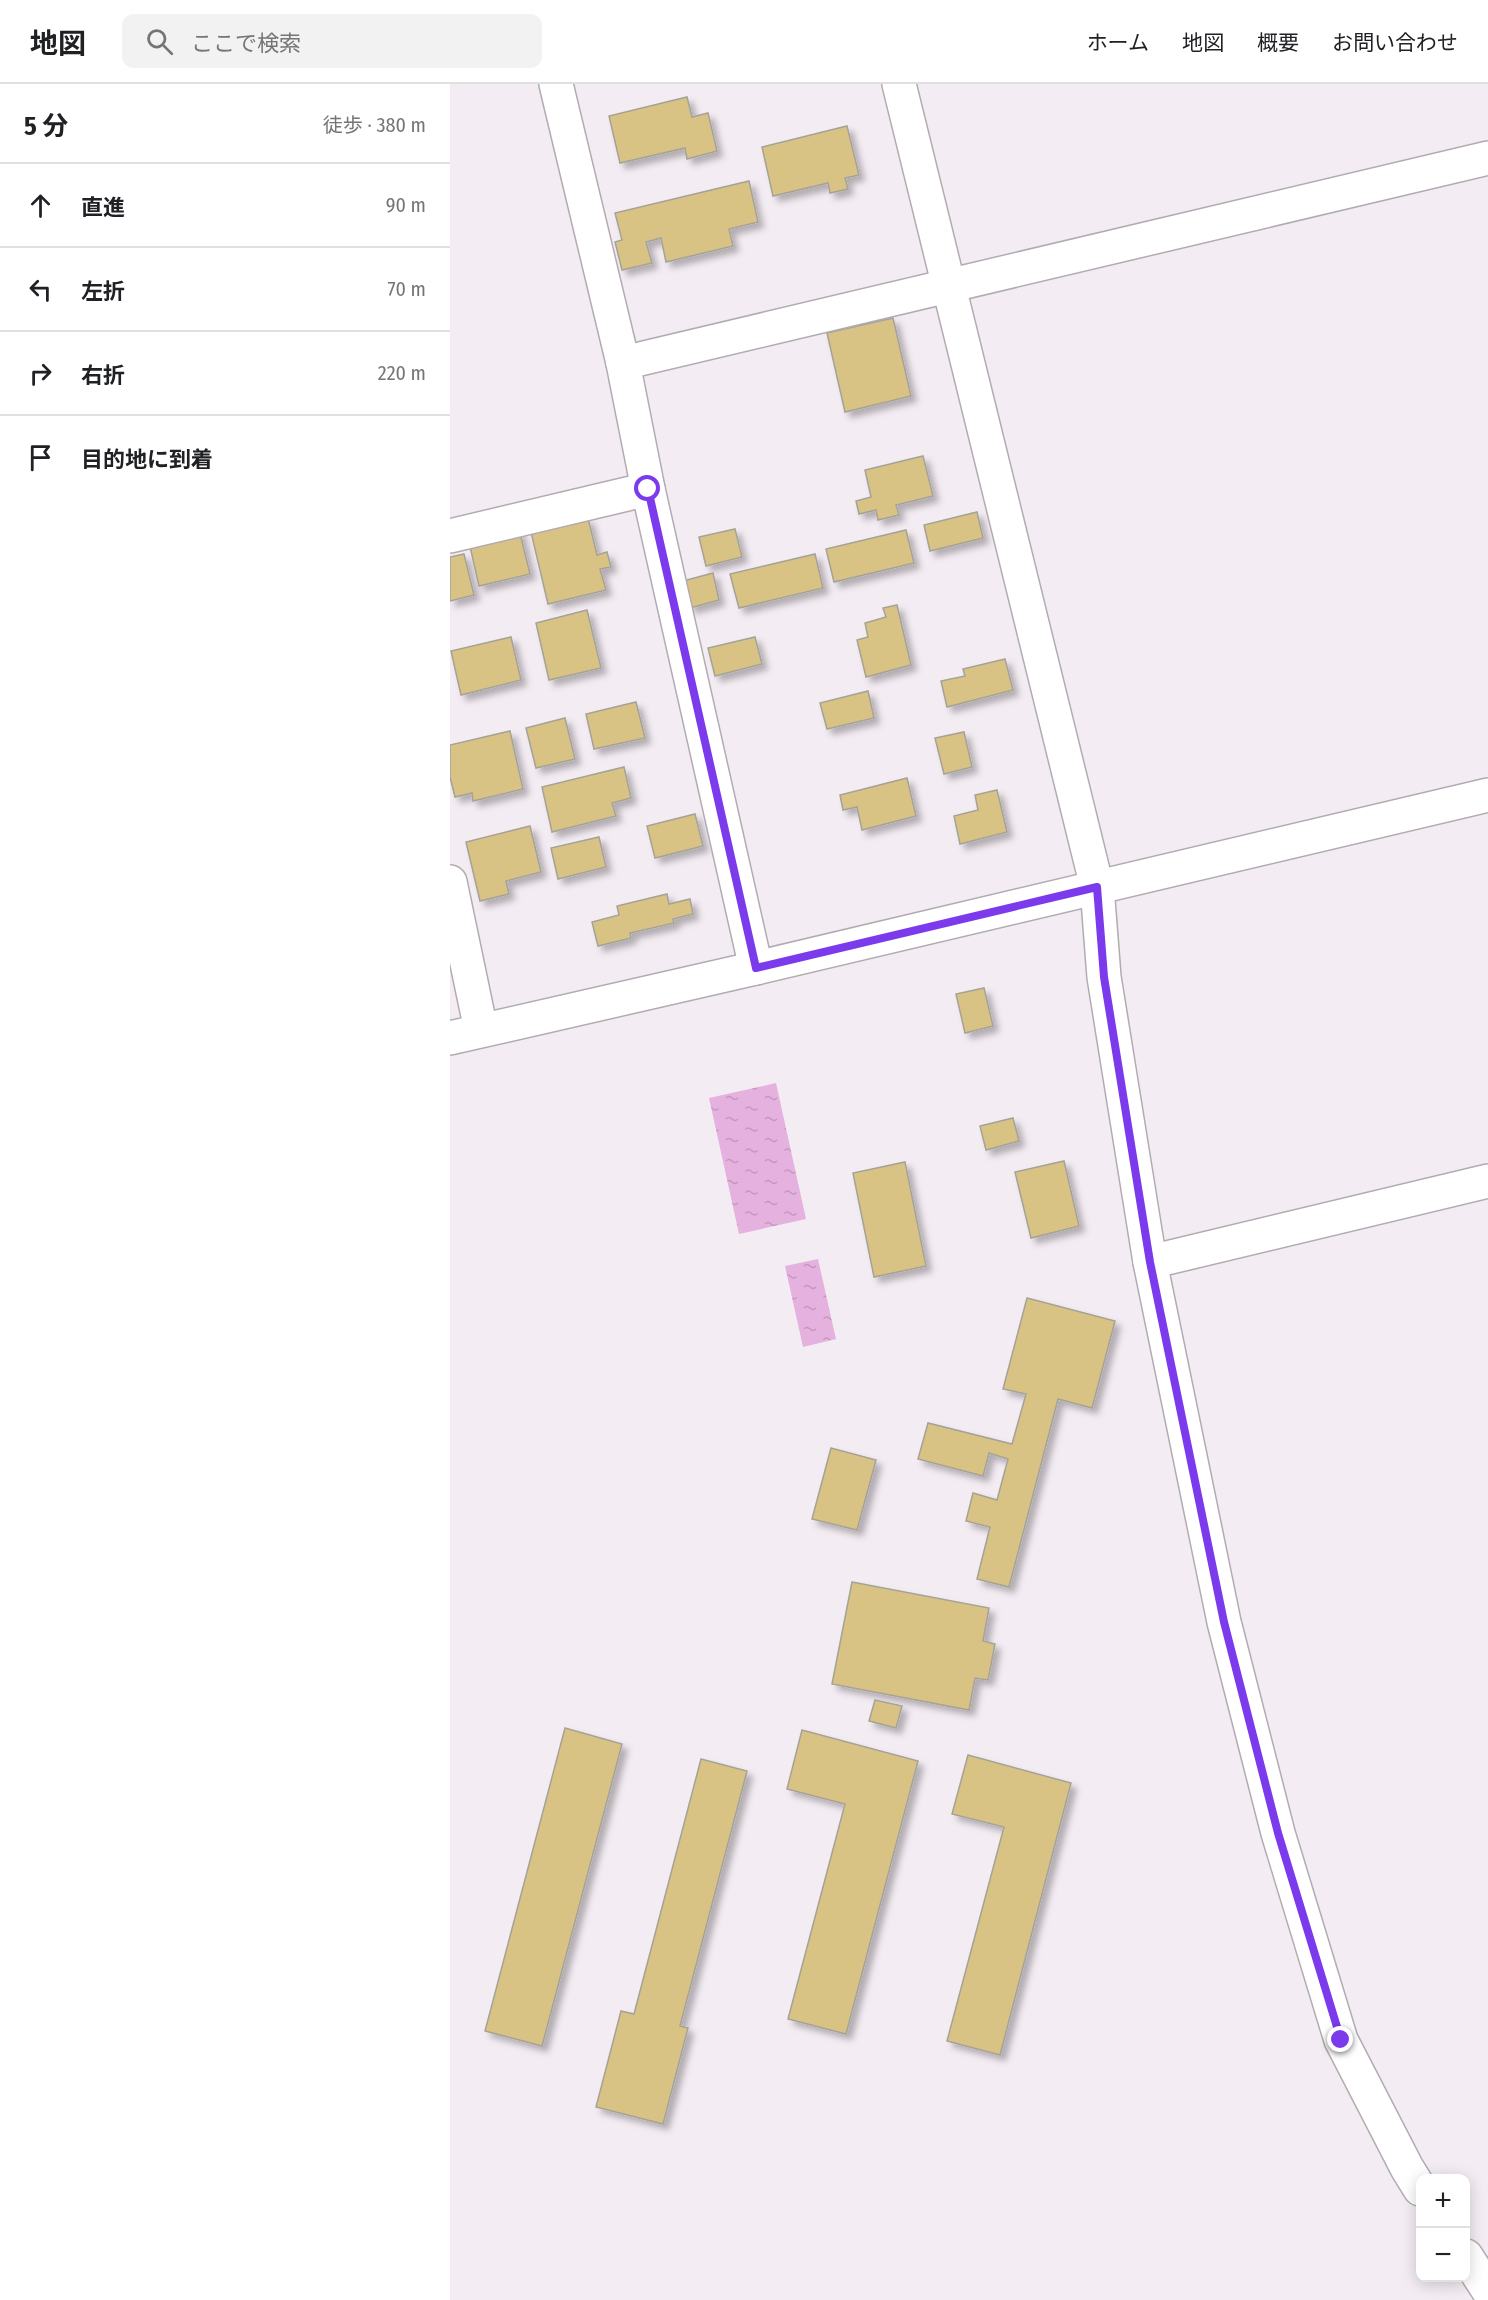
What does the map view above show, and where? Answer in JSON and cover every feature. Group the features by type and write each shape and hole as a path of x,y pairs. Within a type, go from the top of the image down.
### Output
{"street":[{"path":"556,84 623,363 648,489 756,968"},
{"path":"898,84 1097,887 1104,977 1150,1262 1224,1622 1278,1833 1341,2040 1416,2182"},
{"path":"623,363 1488,158"},
{"path":"450,536 648,489"},
{"path":"450,882 465,1034 756,968 1488,795"},
{"path":"1150,1262 1488,1181"},
{"path":"1470,2262 1488,2290"}],"water":[{"path":"776,1083 806,1219 739,1234 709,1098"},
{"path":"818,1259 836,1339 803,1347 785,1266"}],"building":[{"path":"687,97 692,117 708,113 717,151 687,159 685,148 620,163 609,116"},
{"path":"847,126 859,175 845,178 848,189 830,193 828,183 773,196 762,147"},
{"path":"749,181 758,222 729,229 733,246 666,262 661,238 646,242 652,263 622,270 615,242 622,240 615,213"},
{"path":"893,318 911,396 845,412 827,333"},
{"path":"923,456 933,496 896,505 899,515 878,520 876,510 859,514 856,501 871,497 865,470"},
{"path":"977,512 983,538 930,551 924,525"},
{"path":"588,518 597,555 607,552 611,567 600,569 606,590 548,604 531,532"},
{"path":"519,529 530,574 479,586 469,542"},
{"path":"735,529 742,557 706,566 699,537"},
{"path":"906,530 914,563 834,582 826,549"},
{"path":"464,554 474,595 450,601 450,557"},
{"path":"815,554 823,588 739,608 730,574"},
{"path":"713,573 719,600 690,608 683,581"},
{"path":"897,605 911,665 866,677 857,640 868,637 865,623 886,617 883,608"},
{"path":"587,610 601,668 549,680 536,623"},
{"path":"511,637 521,680 461,695 451,651"},
{"path":"755,637 762,664 715,676 708,648"},
{"path":"1005,659 1013,690 947,707 941,681 965,676 963,669"},
{"path":"868,691 874,718 827,729 820,703"},
{"path":"636,702 645,738 594,749 586,714"},
{"path":"565,718 575,759 536,768 526,728"},
{"path":"510,731 523,789 473,801 472,793 455,797 450,777 450,745"},
{"path":"964,732 972,767 944,774 935,738"},
{"path":"624,767 631,798 612,803 616,816 552,832 542,787"},
{"path":"907,778 916,816 862,830 857,807 843,810 840,795"},
{"path":"997,790 1007,832 960,844 954,816 978,810 975,795"},
{"path":"695,814 703,846 655,858 647,826"},
{"path":"530,826 541,872 506,881 509,894 480,901 466,842"},
{"path":"599,837 606,867 558,879 551,848"},
{"path":"667,894 669,904 690,899 693,914 673,919 674,923 630,933 631,938 598,946 592,922 619,915 617,906"},
{"path":"984,988 993,1026 965,1033 956,994"},
{"path":"1013,1118 1019,1141 986,1150 980,1126"},
{"path":"1064,1161 1079,1226 1031,1238 1015,1172"},
{"path":"905,1162 926,1266 874,1277 853,1173"},
{"path":"1027,1298 1115,1321 1092,1408 1058,1399 1009,1587 977,1579 990,1527 966,1521 973,1493 997,1500 1008,1459 989,1453 983,1476 918,1459 928,1423 1012,1444 1026,1394 1003,1389"},
{"path":"831,1448 876,1460 857,1530 812,1519"},
{"path":"852,1582 989,1608 983,1641 995,1644 988,1680 975,1678 969,1710 832,1684"},
{"path":"875,1700 902,1706 896,1728 869,1721"},
{"path":"565,1728 622,1744 542,2046 485,2031"},
{"path":"802,1730 918,1761 846,2034 788,2019 845,1804 787,1789"},
{"path":"968,1755 1071,1783 1000,2055 947,2041 1004,1827 952,1814"},
{"path":"701,1759 747,1771 680,2026 688,2028 663,2124 596,2107 621,2011 634,2014"}],"route":[{"path":"648,489 756,968 1097,887 1104,977 1150,1262 1224,1622 1278,1833 1341,2040"}]}
